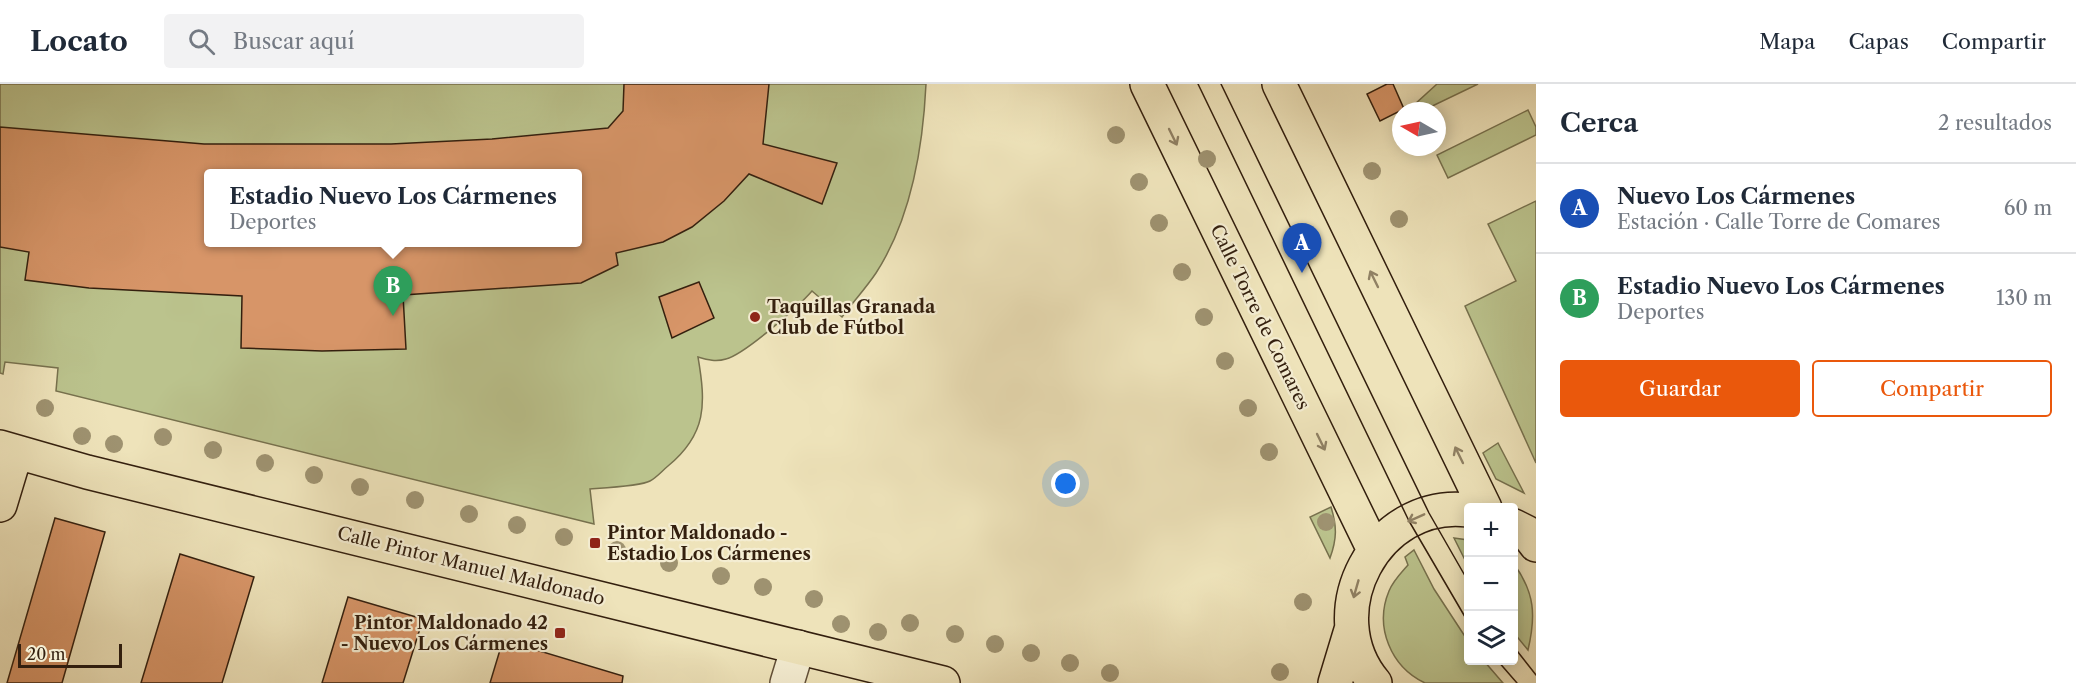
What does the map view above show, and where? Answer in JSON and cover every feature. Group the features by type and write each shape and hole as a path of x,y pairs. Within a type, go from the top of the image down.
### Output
{"main road":[{"name":"Calle Torre de Comares","path":"1147,84 1374,550"},
{"path":"1280,84 1483,503"},
{"path":"0,505 8,449"},
{"name":"Calle Pintor Manuel Maldonado","path":"8,449 87,472 943,683"},
{"path":"1335,683 1351,630 1354,588 1374,550 1390,534 1409,521 1429,513 1464,510"},
{"path":"1518,528 1526,532 1536,545"},
{"path":"1351,630 1364,670 1375,683"}],"street":[{"path":"787,683 798,647"}],"green space":[{"path":"0,84 926,84 922,133 913,182 898,230 888,252 868,284 842,317 812,291 771,329 735,355 719,360 698,357 702,389 701,417 690,442 681,454 650,481 590,489 594,524 56,391 58,368 5,362 3,374 0,373"},
{"path":"1437,84 1478,84 1441,102 1417,102"},
{"path":"1528,110 1536,127 1536,135 1448,178 1437,156 1446,156 1446,151"},
{"path":"1536,201 1536,463 1465,306 1516,281 1488,224"},
{"path":"1498,443 1524,493 1496,479 1483,453"},
{"path":"1331,507 1335,532 1330,558 1310,517"},
{"path":"1454,538 1464,539 1464,558"},
{"path":"1414,550 1434,589 1464,635 1464,665 1487,665 1503,683 1425,683 1403,667 1389,644 1384,618 1389,591 1397,577 1408,565 1405,557"},
{"path":"1518,570 1526,585 1532,605 1533,615 1528,650 1518,638"}],"building":[{"path":"624,84 769,84 763,144 837,163 822,204 749,174 724,201 692,227 663,242 616,253 618,265 581,283 403,295 406,349 322,351 241,348 242,296 89,288 25,280 29,252 0,247 0,127 204,144 391,144 492,139 608,128 623,111"},
{"path":"1387,84 1393,84 1401,102 1392,102 1392,115 1380,121 1367,94"},
{"path":"699,282 714,318 672,338 659,297"},
{"path":"55,518 105,532 62,683 7,683"},
{"path":"180,554 254,577 222,683 141,683"},
{"path":"348,597 423,619 403,683 322,683"},
{"path":"503,640 623,676 622,683 490,683"}],"tram line":[{"path":"1198,84 1409,521 1464,615"},
{"path":"1221,84 1429,513 1464,574"},
{"path":"1518,652 1536,675"},
{"path":"1501,665 1517,683"}],"place":[{"name":"Nuevo Los Cármenes","path":"1302,273"},
{"name":"Estadio Nuevo Los Cármenes","path":"393,316"},
{"name":"Taquillas Granada Club de Fútbol","path":"755,317"},
{"name":"Pintor Maldonado - Estadio Los Cármenes","path":"595,543"},
{"name":"Pintor Maldonado 42 - Nuevo Los Cármenes","path":"560,633"}]}
